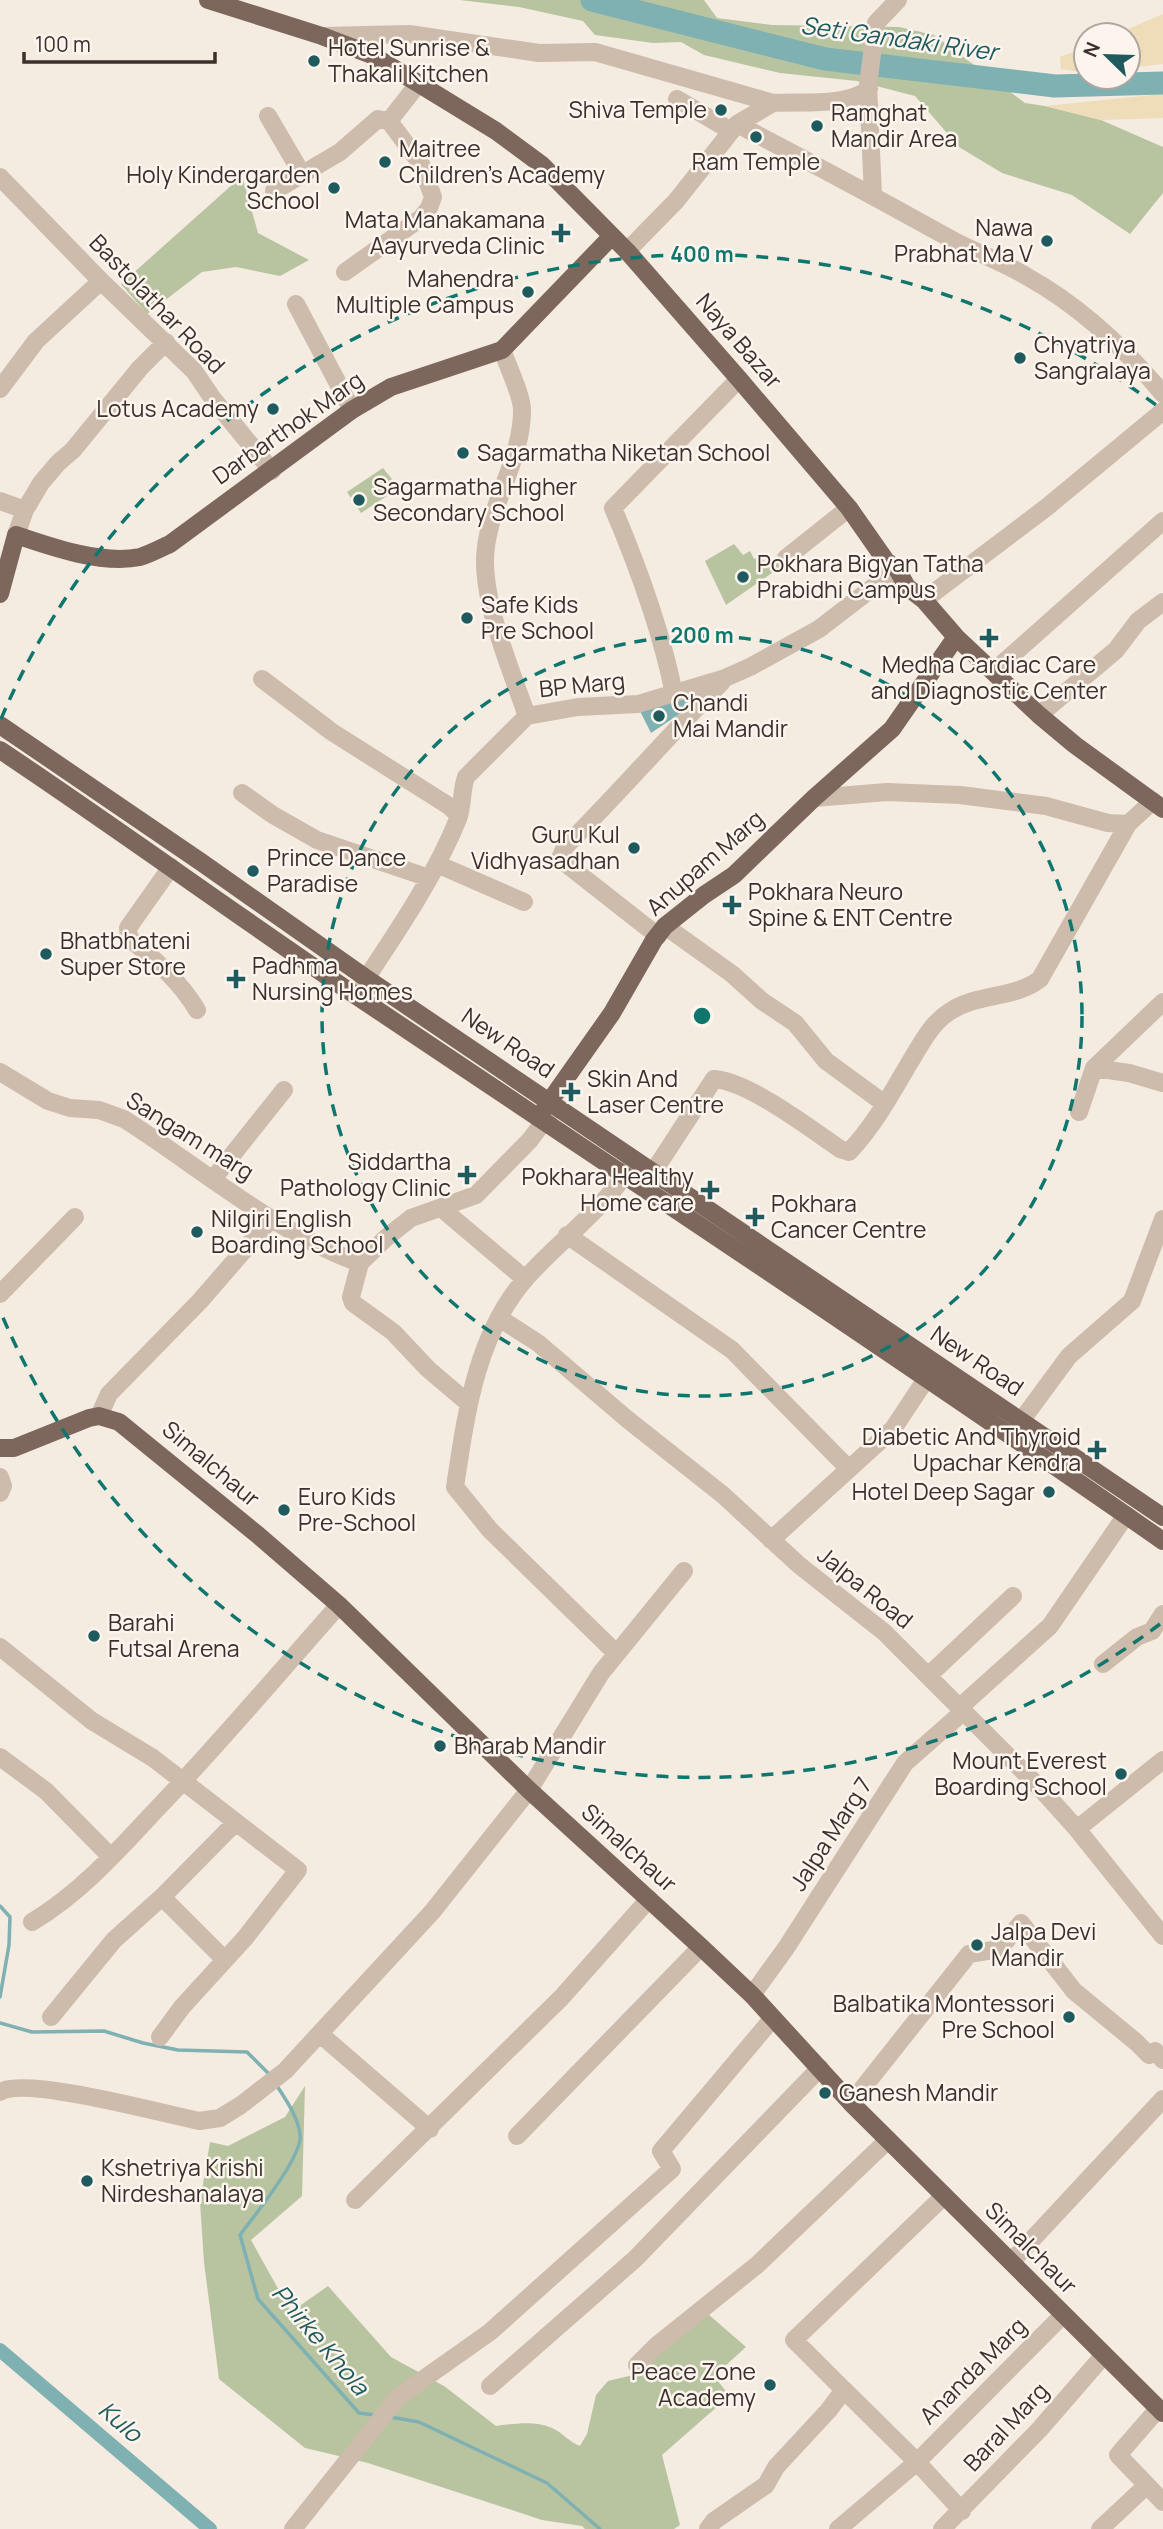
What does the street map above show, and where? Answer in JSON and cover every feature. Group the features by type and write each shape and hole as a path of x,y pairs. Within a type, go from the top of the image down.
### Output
{"main road":[{"name":"Naya Bazar","path":"208,0 322,36 372,55 496,131 542,165 627,251 739,379 849,508 886,561 897,569 907,587 924,600 956,637 1039,715 1075,745 1158,805"},
{"name":"Darbarthok Marg","path":"16,535 50,547 97,558 140,557 170,544 352,410 391,387 502,350 612,236"},
{"path":"0,593 16,535"},
{"name":"Anupam Marg","path":"541,1119 612,1013 661,931 704,895 734,875 814,798 892,729 956,637"},
{"name":"New Road","path":"0,725 366,978 1163,1517"},
{"name":"New Road","path":"0,750 355,995 644,1187 1163,1541"},
{"path":"7,1448 69,1424 99,1416"},
{"name":"Simalchaur","path":"99,1416 119,1422 138,1436 339,1605 528,1790 752,1995 851,2103 1160,2411"}],"street":[{"path":"873,195 869,87 876,23 898,0"},
{"path":"322,36 409,34 539,53 595,52 773,103 842,102 860,97 869,87"},
{"path":"389,121 418,84"},
{"path":"677,99 873,195 970,249 1026,275 1099,325 1140,365 1163,394"},
{"path":"627,251 676,201 734,128 773,103"},
{"path":"268,116 302,174"},
{"path":"274,191 340,152 378,119 389,121 421,164 433,197 421,218 345,272"},
{"name":"Bastolathar Road","path":"2,182 194,370 213,399 272,471"},
{"path":"0,389 36,341 101,281"},
{"path":"296,304 352,410"},
{"path":"16,535 25,510 41,483 104,414 140,368 166,342"},
{"path":"502,350 523,409 516,448 487,541 485,563 499,638 527,716"},
{"path":"674,694 665,651 641,575 613,508 739,379"},
{"path":"924,600 1047,508 1163,411"},
{"path":"0,501 25,510"},
{"path":"786,558 849,508"},
{"path":"994,671 1163,521"},
{"name":"BP Marg","path":"355,995 433,871 459,815 466,777 527,716 578,707 638,704 725,678 819,629 897,569"},
{"path":"1039,715 1116,650 1138,621 1163,602"},
{"path":"725,678 565,846 561,856 565,863 661,931 732,974 762,1001 795,1023 826,1061 885,1104"},
{"path":"262,679 332,732 459,815"},
{"path":"814,798 887,792 960,795 1046,806 1108,823 1128,824"},
{"path":"242,793 273,815 317,840 433,871 524,902"},
{"path":"644,1187 714,1079 723,1079 761,1097 840,1149 849,1152 885,1104 926,1035 949,1012 980,999 1032,985 1040,979 1128,824 1158,805"},
{"path":"171,867 127,933 129,939 159,964 187,993 197,1010"},
{"path":"1079,1112 1094,1068 1163,1002"},
{"path":"1094,1068 1129,1073 1163,1083"},
{"name":"Sangam marg","path":"0,1072 48,1101 70,1108 99,1110 124,1119 272,1218 341,1256 360,1263"},
{"path":"213,1179 284,1090"},
{"path":"468,1403 428,1369 393,1332 353,1303 351,1297 360,1263 387,1237 411,1218 476,1195 530,1140 541,1119"},
{"path":"616,1653 490,1530 455,1487 468,1403 493,1327 525,1279 607,1198 635,1158"},
{"path":"441,1209 525,1279"},
{"path":"0,1294 75,1217"},
{"path":"99,1416 109,1394 200,1301 272,1218"},
{"path":"1010,1436 1069,1356 1132,1301 1163,1219"},
{"path":"567,1235 732,1350 848,1468"},
{"name":"Jalpa Road","path":"499,1318 538,1343 627,1419 723,1495 799,1565 884,1632 1077,1829 1163,1936"},
{"path":"771,1540 893,1429 936,1364"},
{"path":"0,1477 3,1486 0,1493"},
{"name":"Jalpa Marg 7","path":"752,1995 809,1913 905,1763 1051,1626 1126,1516"},
{"path":"1,2089 26,2088 70,2094 165,2115 208,2120 220,2118 241,2105 285,2071 432,1912 528,1790 616,1653 684,1571"},
{"path":"928,1675 1013,1596"},
{"path":"32,1922 60,1905 111,1857 184,1780 339,1605"},
{"path":"1103,1664 1137,1637 1152,1631 1163,1614"},
{"path":"0,1647 92,1721 149,1755 184,1780 298,1870 225,1960 182,2007 160,2037"},
{"path":"0,1757 46,1791 111,1857"},
{"path":"1077,1829 1163,1760"},
{"path":"51,2017 114,1940 162,1897 236,1823"},
{"path":"162,1897 225,1960"},
{"path":"355,2200 561,1998 649,1899"},
{"path":"851,2103 969,1954 999,1949 1021,1923 1074,1991 1149,2055 1155,2051 1163,2060"},
{"path":"517,2136 701,1947"},
{"path":"293,2529 398,2397 490,2332 673,2169 661,2151 773,2018"},
{"path":"320,2034 430,2129"},
{"path":"490,2386 635,2259 820,2068"},
{"path":"1011,2262 1163,2099"},
{"path":"637,2365 656,2346 757,2265 888,2140"},
{"path":"944,2196 794,2340 917,2462 961,2511"},
{"name":"Ananda Marg","path":"838,2529 917,2462 1063,2315"},
{"name":"Baral Marg","path":"942,2529 1039,2430 1104,2355"},
{"path":"708,2529 714,2521 766,2485 776,2466 844,2390"},
{"path":"1160,2411 1118,2455 1163,2502"},
{"path":"1100,2529 1146,2486"}],"green space":[{"path":"460,0 704,0 717,18 772,25 899,27 934,35 1025,103 1101,120 1163,147 1163,193 1130,234 1072,195 1002,173 959,147 915,96 857,81 780,73 704,55 681,42 653,43 595,35 583,21 519,7"},
{"path":"242,176 258,233 309,260 280,276 236,267 202,272 147,314 121,284"},
{"path":"383,468 399,488 361,513 347,492"},
{"path":"734,544 743,555 750,551 754,559 761,557 768,565 777,560 782,566 726,605 705,561"},
{"path":"305,2086 302,2196 251,2240 291,2312 328,2286 391,2357 444,2386 496,2426 538,2424 556,2430 580,2446 587,2434 596,2395 608,2381 633,2375 708,2314 746,2347 714,2376 728,2394 662,2455 680,2525 674,2529 585,2529 582,2526 542,2520 368,2463 305,2448 219,2379 204,2262 200,2202 210,2142 228,2146 285,2117"}],"sand":[{"path":"1163,14 1163,64 1142,66 1142,23"},
{"path":"1072,52 1072,71 1061,69 1060,57"},
{"path":"1163,94 1163,118 1101,120 1045,106"}],"water":[{"name":"Chandi Mai Mandir","path":"686,698 690,707 651,733 639,709"}],"waterway":[{"name":"Seti Gandaki River","path":"592,0 825,59 1055,86 1163,83"},
{"name":"Phirke Khola","path":"0,1906 10,1917 9,1945 0,1997"},
{"name":"Phirke Khola","path":"0,2023 32,2032 104,2031 178,2050 247,2052 271,2076"},
{"name":"Phirke Khola","path":"277,2086 294,2115 300,2134 299,2144 286,2170 240,2235 258,2299 359,2413 376,2415"},
{"name":"Kulo","path":"0,2350 210,2529"},
{"name":"Phirke Khola","path":"390,2417 419,2422 547,2483 600,2529"}],"place":[{"name":"Hotel Sunrise & Thakali Kitchen","path":"314,61"},
{"name":"Shiva Temple","path":"721,110"},
{"name":"Ramghat Mandir Area","path":"817,126"},
{"name":"Ram Temple","path":"756,137"},
{"name":"Maitree Children's Academy","path":"385,162"},
{"name":"Holy Kindergarden School","path":"334,188"},
{"name":"Mata Manakamana Aayurveda Clinic","path":"561,233"},
{"name":"Nawa Prabhat Ma V","path":"1047,241"},
{"name":"Mahendra Multiple Campus","path":"528,292"},
{"name":"Chyatriya Sangralaya","path":"1020,358"},
{"name":"Lotus Academy","path":"273,409"},
{"name":"Sagarmatha Niketan School","path":"463,453"},
{"name":"Sagarmatha Higher Secondary School","path":"359,500"},
{"name":"Pokhara Bigyan Tatha Prabidhi Campus","path":"743,577"},
{"name":"Safe Kids Pre School","path":"467,618"},
{"name":"Medha Cardiac Care and Diagnostic Center","path":"989,638"},
{"name":"Chandi Mai Mandir","path":"659,716"},
{"name":"Guru Kul Vidhyasadhan","path":"634,848"},
{"name":"Prince Dance Paradise","path":"253,871"},
{"name":"Pokhara Neuro Spine & ENT Centre","path":"732,905"},
{"name":"Bhatbhateni Super Store","path":"46,954"},
{"name":"Padhma Nursing Homes","path":"236,979"},
{"name":"Skin And Laser Centre","path":"571,1092"},
{"name":"Siddartha Pathology Clinic","path":"467,1175"},
{"name":"Pokhara Healthy Home care","path":"710,1190"},
{"name":"Pokhara Cancer Centre","path":"755,1217"},
{"name":"Nilgiri English Boarding School","path":"197,1232"},
{"name":"Diabetic And Thyroid Upachar Kendra","path":"1097,1450"},
{"name":"Hotel Deep Sagar","path":"1049,1492"},
{"name":"Euro Kids Pre-School","path":"284,1510"},
{"name":"Barahi Futsal Arena","path":"94,1636"},
{"name":"Bharab Mandir","path":"440,1746"},
{"name":"Mount Everest Boarding School","path":"1121,1774"},
{"name":"Jalpa Devi Mandir","path":"977,1945"},
{"name":"Balbatika Montessori Pre School","path":"1069,2017"},
{"name":"Ganesh Mandir","path":"825,2093"},
{"name":"Kshetriya Krishi Nirdeshanalaya","path":"87,2181"},
{"name":"Peace Zone Academy","path":"770,2385"}]}
